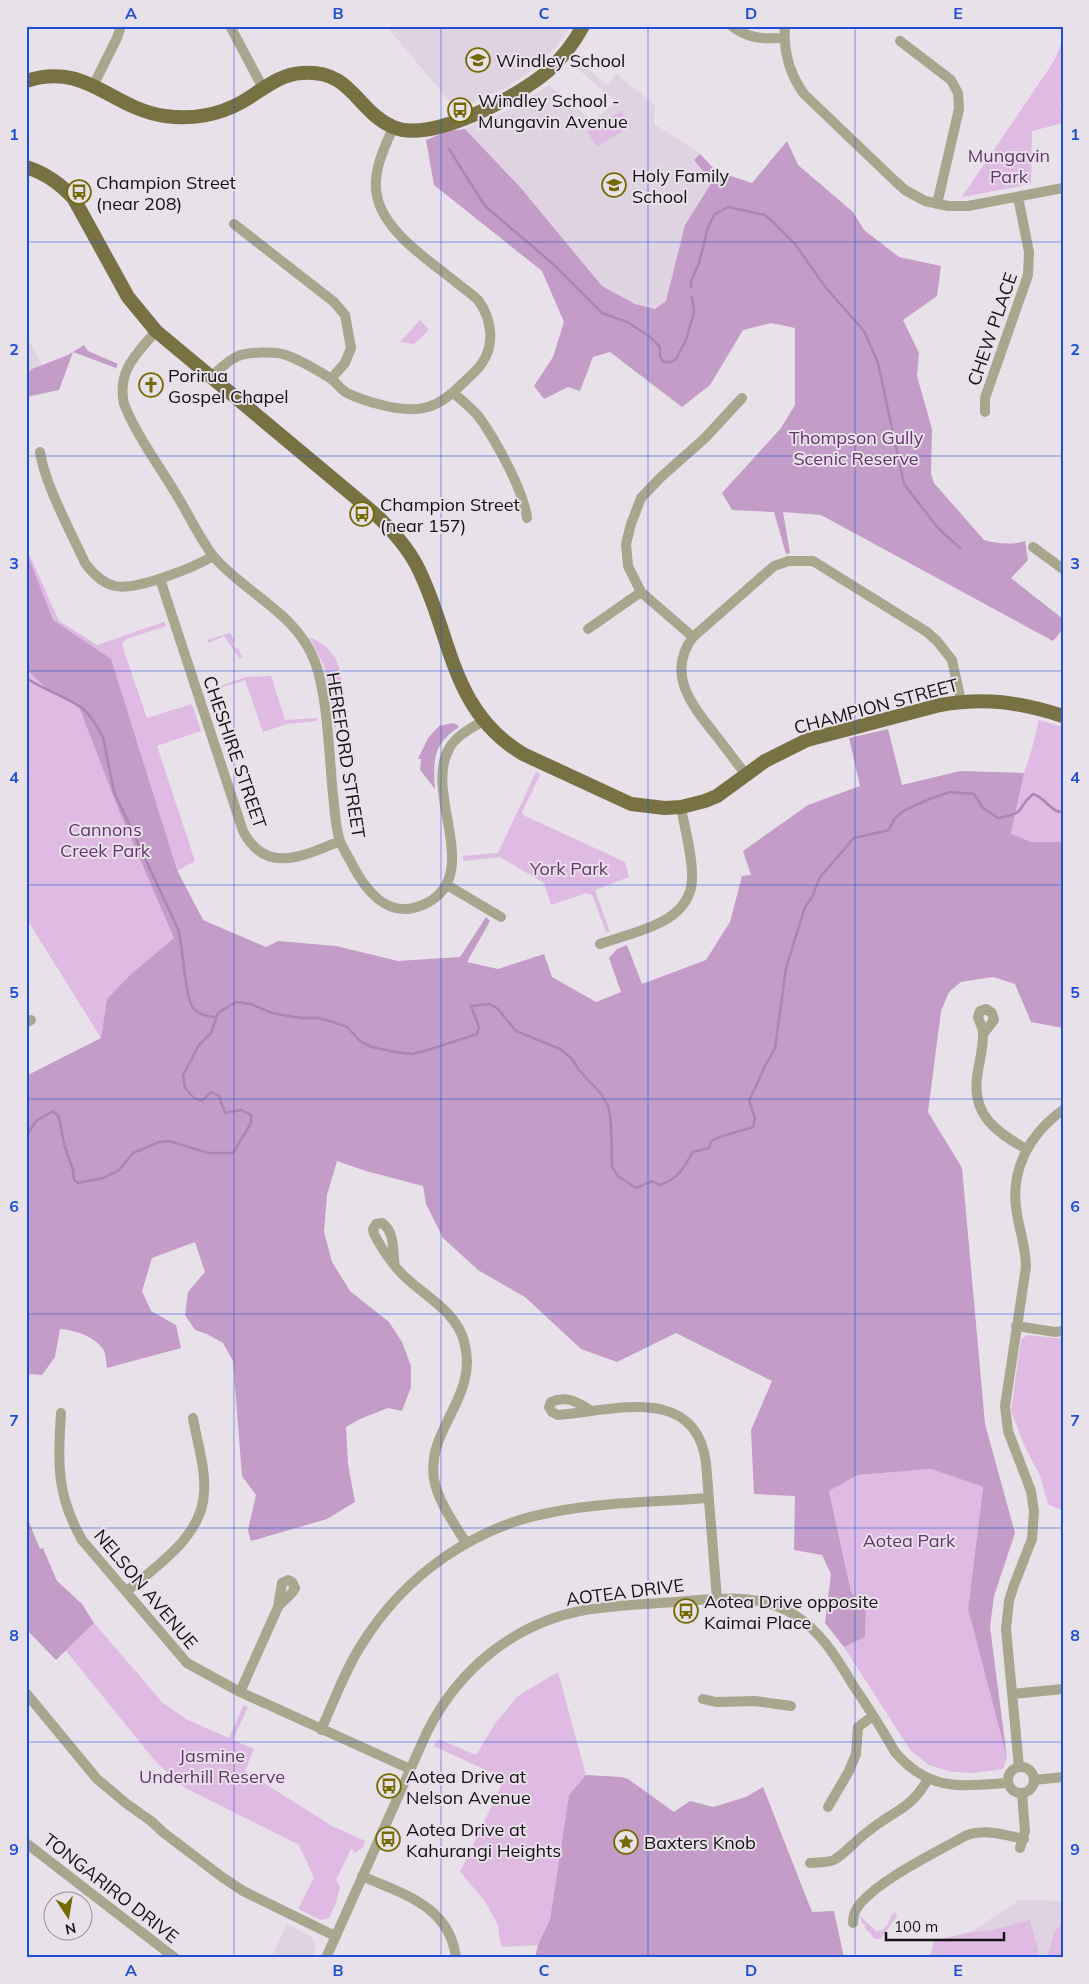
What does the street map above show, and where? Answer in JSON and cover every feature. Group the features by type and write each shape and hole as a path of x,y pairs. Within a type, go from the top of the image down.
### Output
{"main road":[{"path":"26,81 40,77 70,76 143,111 178,118 210,115 223,111 242,102 278,79 296,73 310,72 325,75 346,85 373,114 393,128 424,130 436,128 516,94 554,65 572,44 583,26"},
{"name":"CHAMPION STREET","path":"26,167 48,176 68,191 128,296 156,331 374,513 402,542 424,582 464,691 483,721 504,741 517,750 614,798 640,806 681,807 706,802 718,796 765,762 806,740 922,710 961,702 1002,701 1042,709 1063,716"}],"street":[{"path":"94,86 118,38 121,26"},
{"path":"230,26 263,88"},
{"path":"732,26 744,35 751,37 784,38"},
{"path":"785,26 784,38 790,70 804,94 894,182 915,196 937,204 968,206 1063,188"},
{"path":"900,41 951,80 958,93 959,109 937,204"},
{"path":"211,377 229,361 240,355 262,353 285,354 331,379 345,392 372,402 407,410 430,407 454,393 481,365 490,351 491,330 486,314 477,300 410,244 388,222 382,211 377,196 375,179 393,128"},
{"name":"CHEW PLACE","path":"985,412 985,398 1028,275 1029,252 1018,197"},
{"path":"234,224 334,302 345,315 351,348 345,363 331,379"},
{"name":"HEREFORD STREET","path":"156,331 130,361 125,372 122,382 124,404 213,556 294,626 315,661 322,689 335,814 340,841 368,891 376,899 388,906 401,909 425,904 439,896 447,885"},
{"path":"454,393 477,415 489,431 526,507 527,518"},
{"path":"693,637 641,592 628,566 626,544 630,524 641,498 661,477 706,438 742,398"},
{"path":"40,452 49,484 85,563 93,574 102,581 116,587 133,586 190,568 213,556"},
{"path":"1033,547 1063,569"},
{"path":"746,776 694,708 686,693 682,678 682,663 686,647 693,637 774,566 789,561 813,561 926,632 937,641 952,660 961,702"},
{"name":"CHESHIRE STREET","path":"160,579 248,841 257,850 268,856 284,859 301,857 340,841"},
{"path":"588,628 641,592"},
{"path":"483,721 463,734 450,746 443,763 443,785 452,859 447,885 501,917"},
{"path":"600,944 661,922 677,912 686,900 692,878 681,807"},
{"path":"984,1033 976,1086 980,1107 986,1119 997,1131 1026,1149"},
{"path":"1019,1768 1007,1641 1008,1612 1014,1585 1032,1539 1035,1520 1031,1491 1013,1447 1006,1417 1006,1394 1026,1259 1017,1213 1015,1189 1026,1149 1041,1128 1063,1110"},
{"path":"394,1266 448,1314 464,1338 468,1364 464,1389 439,1439 433,1466 437,1490 466,1543"},
{"path":"1016,1326 1055,1332 1063,1331"},
{"path":"591,1411 642,1406 655,1407 668,1410 692,1427 702,1444 706,1463 717,1599"},
{"name":"NELSON AVENUE","path":"61,1413 58,1457 60,1483 64,1504 71,1521 82,1540 187,1663 240,1692 410,1769"},
{"path":"126,1592 179,1547 196,1523 204,1494 202,1467 193,1418"},
{"path":"321,1730 350,1665 377,1622 401,1593 417,1578 466,1543 511,1523 552,1512 708,1498"},
{"name":"AOTEA DRIVE","path":"326,1958 436,1714 461,1680 484,1657 522,1631 550,1619 591,1609 717,1599 749,1599 768,1603 791,1612 826,1642 901,1759 928,1779 955,1786 1008,1783"},
{"path":"240,1692 278,1607"},
{"path":"1012,1694 1063,1689"},
{"path":"26,1694 97,1779 151,1821 164,1834 222,1877 335,1936"},
{"path":"703,1699 716,1702 755,1702 791,1706"},
{"path":"828,1807 849,1771 856,1754 858,1727 873,1716"},
{"path":"1019,1768 1029,1770 1034,1780 1031,1789 1022,1793 1012,1789 1008,1783 1012,1771 1019,1768"},
{"path":"1034,1780 1063,1777"},
{"path":"810,1863 833,1860 870,1830 908,1806 920,1794 928,1779"},
{"path":"853,1923 854,1915 859,1905 884,1883 966,1836 976,1832 990,1832 1022,1843 1025,1822 1022,1793"},
{"name":"TONGARIRO DRIVE","path":"26,1843 175,1958"},
{"path":"362,1876 416,1900 435,1914 448,1930 456,1958"}],"shaded area":[{"name":"Windley School","path":"386,26 570,26 557,46 528,73 509,86 457,110"},
{"name":"Holy Family School","path":"575,58 607,85 616,74 655,105 654,124 700,154 694,160 712,182 685,225 666,301 655,309 635,304 602,286 520,187 465,129 511,109 549,85 594,123 599,116 616,102 571,63"},
{"path":"26,335 42,365 26,374"},
{"path":"1019,1900 1063,1901 1063,1958 930,1958 934,1941 971,1932"},
{"path":"287,1924 312,1937 316,1948 312,1958 271,1958"}],"green space":[{"name":"Mungavin Park","path":"1063,40 1063,102 1060,103 1063,123 1032,131 1031,184 962,197 1054,61"},
{"path":"621,111 631,126 597,147 587,132"},
{"name":"Thompson Gully Scenic Reserve","path":"465,129 520,187 602,286 635,304 655,309 666,301 685,225 712,182 694,160 700,154 716,171 752,183 787,141 798,165 853,212 864,230 899,257 941,266 937,296 903,320 919,353 917,376 932,429 931,474 934,483 984,540 1004,544 1025,541 1028,560 1011,578 1063,619 1063,629 1053,641 821,515 783,512 790,553 786,554 774,512 732,510 722,493 781,428 795,405 795,328 771,323 743,330 710,385 682,407 610,352 593,357 580,391 568,387 544,399 534,386 553,357 564,322 542,271 434,185 426,140 448,131"},
{"path":"420,320 429,330 414,344 400,342"},
{"path":"84,345 88,351 118,364 116,368 73,352 59,390 26,397 26,374 32,369 68,355"},
{"name":"Cannons Creek Park","path":"26,547 59,621 97,645 164,622 166,626 126,639 122,645 147,718 192,704 201,731 157,746 195,861 177,871 203,920 174,938 131,974 107,999 101,1038 26,918"},
{"path":"26,551 53,620 111,659 177,870 203,920 266,947 278,941 336,946 398,961 460,957 486,917 490,921 467,962 498,969 544,954 552,977 596,1002 621,992 609,958 617,949 627,945 642,984 706,960 730,922 742,876 751,875 743,851 808,805 860,786 849,738 888,729 902,785 960,771 1024,773 1011,834 1031,842 1063,842 1063,1028 1031,1022 1015,984 993,977 961,982 949,992 941,1011 928,1112 962,1168 985,1424 1015,1533 994,1596 990,1627 1007,1758 968,1609 983,1487 931,1469 858,1475 829,1491 851,1592 866,1611 865,1637 844,1647 825,1623 831,1574 822,1555 794,1550 795,1496 754,1494 751,1430 772,1381 676,1333 617,1362 581,1349 525,1297 478,1270 443,1238 426,1204 423,1186 366,1171 337,1161 327,1195 324,1232 332,1262 350,1291 389,1322 402,1342 411,1366 411,1387 402,1411 388,1408 360,1419 346,1427 348,1464 355,1502 327,1519 251,1541 248,1530 256,1495 242,1476 233,1361 223,1343 195,1330 185,1315 188,1292 205,1272 195,1242 152,1258 142,1291 151,1311 176,1325 181,1348 107,1368 104,1351 99,1344 77,1332 60,1329 55,1357 42,1375 26,1374 26,1076 101,1038 107,999 131,974 174,938 118,808 78,704 46,688 26,669"},
{"path":"230,633 235,642 232,644 235,649 238,648 242,657 240,659 224,636 209,643 207,640"},
{"path":"309,637 323,645 333,654 338,665 341,677 341,690 335,732 330,691 324,666"},
{"path":"271,676 285,720 317,718 317,721 287,724 263,732 245,680 206,692 246,677"},
{"path":"1039,720 1063,727 1063,842 1031,842 1011,835 1024,773"},
{"path":"452,723 459,727 450,733 439,746 434,769 435,789 420,770 421,759 418,759 428,738 439,726"},
{"name":"York Park","path":"536,772 540,775 522,812 523,815 625,862 629,877 595,890 610,932 606,932 592,895 586,893 551,905 544,883 500,857 463,861 463,856 498,853"},
{"path":"1027,1335 1063,1339 1063,1511 1048,1504 1040,1476 1025,1447 1011,1411 1021,1340"},
{"name":"Aotea Park","path":"931,1469 983,1487 968,1609 1007,1758 1003,1769 974,1773 952,1772 929,1765 911,1751 844,1647 865,1637 866,1611 851,1592 829,1491 858,1475"},
{"path":"26,1515 40,1549 43,1548 57,1581 82,1604 94,1623 56,1660 26,1629"},
{"name":"Jasmine Underhill Reserve","path":"94,1623 163,1703 186,1719 229,1738 243,1706 248,1707 233,1740 254,1749 245,1771 332,1826 365,1841 363,1847 355,1853 351,1849 336,1880 340,1887 336,1903 329,1918 321,1920 298,1909 314,1878 299,1845 185,1788 156,1762 66,1651"},
{"path":"558,1672 586,1775 569,1795 550,1919 538,1945 501,1947 498,1925 484,1900 460,1872 501,1786 496,1775 434,1746 438,1739 476,1755 496,1722 518,1696"},
{"path":"586,1775 628,1779 674,1812 690,1801 713,1807 746,1797 763,1787 812,1912 834,1911 844,1958 535,1958 538,1945 550,1919 569,1795"},
{"path":"895,1912 897,1916 881,1939 875,1939 864,1927 866,1925 862,1924 860,1916 877,1932 889,1924 890,1917"},
{"path":"1030,1920 1040,1958 930,1958 934,1941 971,1932 989,1931"},
{"path":"1063,1922 1063,1950 1060,1958 1047,1958 1055,1931"}],"waterway":[{"path":"449,149 485,206 552,263 602,313 627,322 649,336 660,347 660,356 663,362 671,362 676,359 686,340 694,313 692,297"},
{"path":"691,287 691,281 699,263 708,227 715,214 728,207 765,215 772,221 795,244 826,288 864,331 878,363 904,484 938,528 960,548"},
{"path":"26,678 82,708 91,717 103,737 114,792 178,929 186,984 191,1004 198,1012 216,1017"},
{"path":"26,1137 36,1121 53,1111 59,1117 74,1180 78,1183 103,1178 114,1173 119,1170 133,1153 159,1142 169,1141 208,1153 233,1153 251,1123 251,1115 241,1110 225,1113 219,1096 211,1092 202,1101 194,1098 185,1088 183,1075 199,1045 211,1033 218,1013 236,1002 251,1004 272,1013 300,1018 318,1018 333,1022 347,1027 361,1042 372,1047 412,1054 477,1034 479,1027 471,1006 490,1004 498,1009 516,1031 560,1049 572,1059 579,1070 602,1095 609,1108 612,1167 619,1177 636,1188 652,1181 660,1185 677,1176 693,1152 709,1148 711,1141 753,1127 755,1118 749,1101 775,1048 786,968 805,907 812,897 820,877 854,838 889,830 894,819 905,810 950,792 974,794 983,808 998,818 1018,812 1033,794 1055,810 1059,812 1063,810"}],"place":[{"name":"Windley School","path":"478,60"},
{"name":"Windley School - Mungavin Avenue","path":"460,110"},
{"name":"Holy Family School","path":"614,185"},
{"name":"Champion Street (near 208)","path":"79,192"},
{"name":"Porirua Gospel Chapel","path":"151,385"},
{"name":"Champion Street (near 157)","path":"362,514"},
{"name":"Aotea Drive opposite Kaimai Place","path":"686,1611"},
{"name":"Aotea Drive at Nelson Avenue","path":"389,1786"},
{"name":"Aotea Drive at Kahurangi Heights","path":"388,1839"},
{"name":"Baxters Knob","path":"626,1842"}]}
